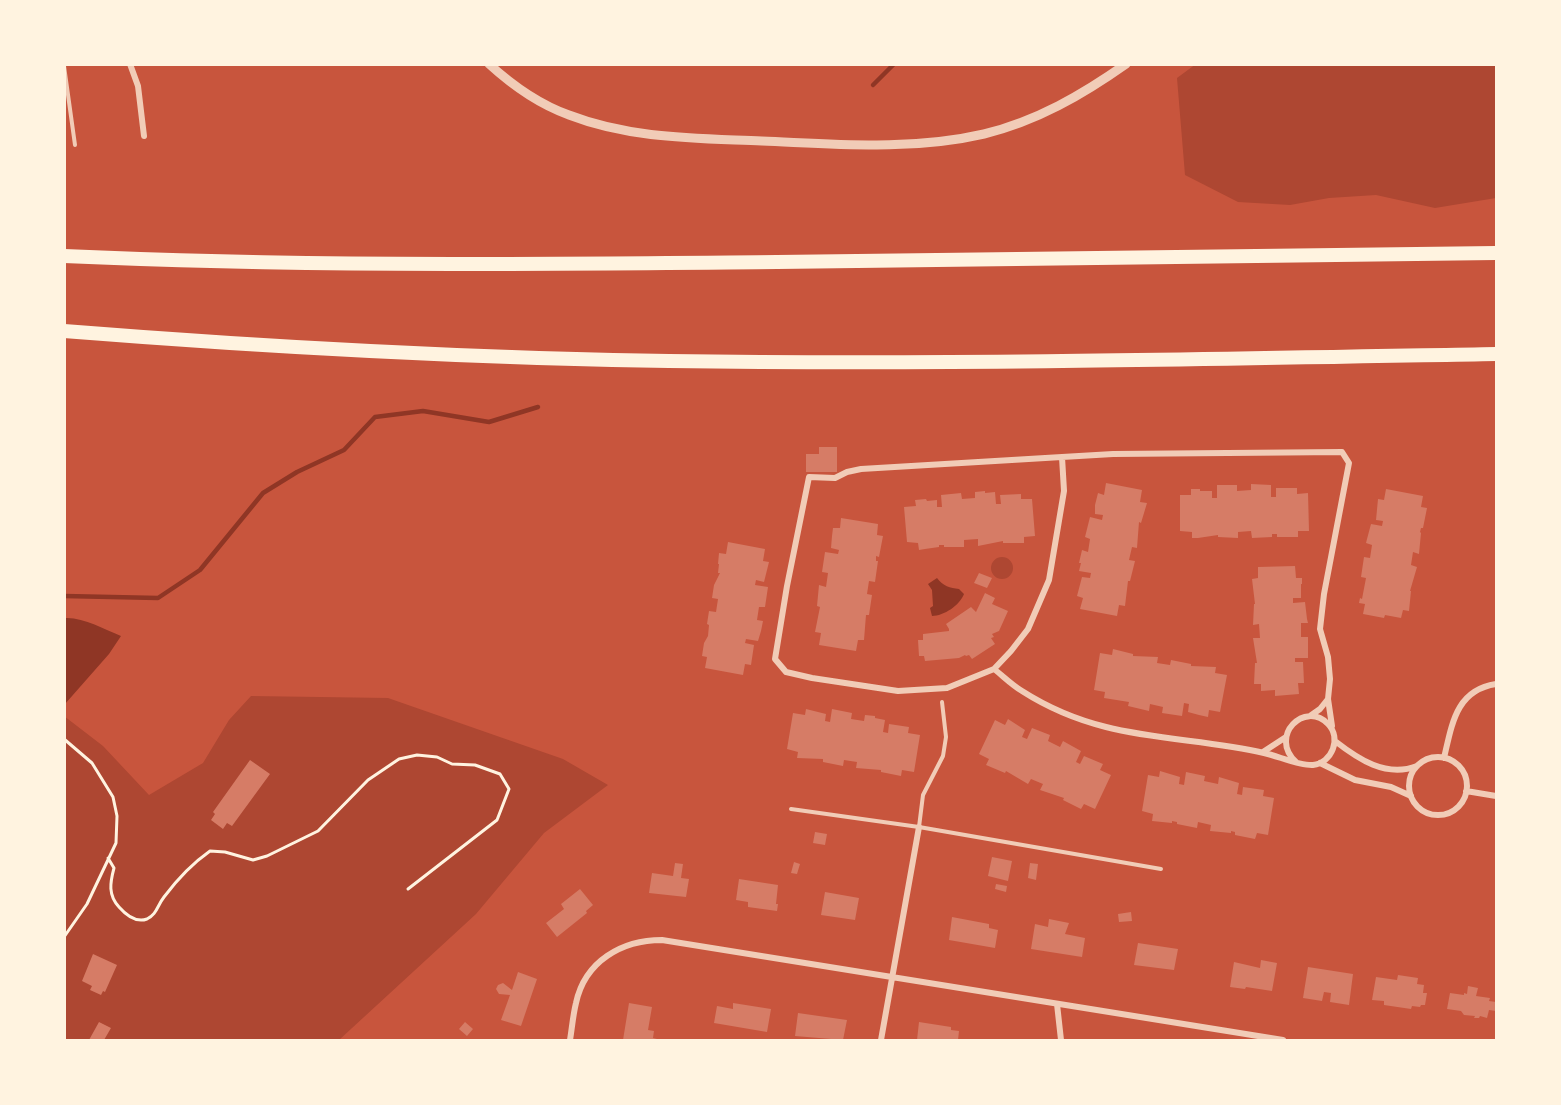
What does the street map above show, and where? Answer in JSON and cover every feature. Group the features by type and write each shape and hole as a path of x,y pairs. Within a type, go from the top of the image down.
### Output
{"highway":[{"path":"64,256 161,260 505,264 1497,253"},
{"path":"64,331 202,342 375,351 665,361 950,362 1497,354"}],"street":[{"path":"130,64 138,86 144,136"},
{"path":"489,64 543,102 568,115 611,128 677,137 869,145 955,140 1016,125 1063,104 1126,64"},
{"path":"994,669 1022,691 1049,706 1107,727 1263,752 1310,766 1320,763 1333,751 1335,741 1328,699 1330,679 1328,657 1320,629 1324,594 1349,463 1342,452 1113,454 1062,457 861,469 835,478 809,477 776,659 786,672 898,691 947,688 994,669 1028,628 1049,580 1064,491 1062,457"},
{"path":"1444,758 1459,707 1476,690 1497,684"},
{"path":"1310,716 1328,699"},
{"path":"1296,762 1291,757 1286,744 1286,737 1292,724 1303,717 1310,716 1322,720 1332,730"},
{"path":"1263,752 1286,737"},
{"path":"1320,763 1345,776 1368,784 1391,788 1411,796 1423,810 1441,814 1458,807 1466,790 1462,770 1451,760 1434,757 1405,770 1384,769 1358,758 1335,741"},
{"path":"1411,796 1410,780 1417,766"},
{"path":"1466,790 1497,796"},
{"path":"881,1041 919,827"},
{"path":"570,1041 576,1003 591,971 616,949 646,940 662,940 893,976 1283,1041"},
{"path":"1057,1004 1060,1041"}],"lane":[{"path":"64,66 75,145"},
{"path":"919,827 923,795 943,756 946,737 942,702"},
{"path":"791,809 919,827 1161,869"}],"path":[{"path":"64,739 92,764 113,797 117,816 116,843 87,904 64,937"},
{"path":"108,858 114,868 110,884 114,901 124,914 133,919 144,920 156,913 163,899 194,864 210,851 225,852 253,860 318,831 368,780 399,759 417,755 437,757 452,764 475,765 500,774 509,789 497,820 408,889"}],"shaded area":[{"path":"1196,64 1496,65 1496,198 1435,208 1376,195 1329,198 1290,205 1238,202 1185,175 1177,78"},
{"path":"1002,557 1010,560 1013,568 1010,576 1002,579 994,576 991,568 994,560"},
{"path":"937,578 944,585 959,589 964,594 951,609 932,616 930,608 933,606 932,590 928,584"},
{"path":"65,618 86,621 121,636 109,654 65,704"},
{"path":"251,696 388,698 563,759 608,785 544,833 476,914 339,1040 65,1040 64,716 103,746 149,795 203,763 229,720"}],"building":[{"path":"819,447 837,447 837,472 806,472 806,454 819,454"},
{"path":"1106,483 1142,490 1140,502 1147,503 1141,523 1139,522 1137,548 1132,547 1129,560 1135,561 1130,581 1128,581 1125,606 1119,605 1117,616 1080,609 1083,598 1077,596 1082,577 1090,578 1091,573 1079,571 1081,563 1079,563 1082,550 1088,552 1090,539 1085,537 1090,517 1102,520 1103,515 1095,514 1095,505 1098,493 1104,495"},
{"path":"1251,484 1271,485 1271,497 1276,497 1276,488 1297,488 1297,494 1308,493 1309,531 1298,531 1298,537 1277,537 1277,534 1272,534 1272,537 1252,538 1251,531 1238,532 1238,538 1218,537 1218,535 1192,538 1192,532 1180,531 1180,495 1191,495 1191,489 1200,489 1200,491 1212,491 1212,498 1217,498 1217,485 1237,485 1237,491 1251,490"},
{"path":"1386,489 1423,496 1421,507 1427,508 1420,532 1419,554 1413,552 1411,565 1417,567 1410,591 1409,611 1403,610 1401,618 1363,614 1365,604 1359,603 1360,598 1362,599 1366,578 1361,577 1364,557 1370,558 1372,545 1366,543 1371,524 1382,526 1383,521 1376,520 1378,499 1384,500"},
{"path":"985,491 985,493 995,492 996,504 1001,504 1000,495 1021,494 1021,499 1032,499 1035,536 1024,537 1024,543 1003,543 1003,541 978,546 978,539 964,540 964,547 939,545 939,547 919,550 918,543 907,542 904,507 916,506 915,500 926,499 927,501 937,500 937,507 942,507 941,495 961,493 962,499 975,498 975,492"},
{"path":"841,518 878,524 877,535 883,536 879,557 876,556 876,561 878,561 875,582 869,581 867,594 872,595 869,615 866,615 864,640 858,640 856,651 819,645 821,633 815,632 820,607 817,606 819,585 826,587 828,573 822,572 825,552 838,554 839,550 831,548 832,536 833,528 840,528"},
{"path":"728,542 765,549 763,561 769,562 764,582 756,580 755,585 768,587 765,607 759,607 757,620 763,621 758,641 746,639 745,643 754,645 751,665 745,664 743,675 705,668 707,657 702,656 704,643 708,636 709,611 716,612 718,599 712,598 714,585 720,573 718,573 719,553 726,554"},
{"path":"1295,566 1296,578 1302,578 1302,584 1301,598 1293,598 1293,603 1305,602 1308,623 1301,623 1301,637 1308,637 1308,658 1295,658 1295,662 1303,662 1304,683 1298,683 1299,694 1275,696 1275,690 1261,691 1261,684 1254,684 1255,663 1257,663 1253,638 1260,638 1259,624 1253,625 1255,604 1252,579 1258,578 1258,567"},
{"path":"979,573 992,578 987,588 974,583"},
{"path":"985,593 995,598 992,604 1008,611 999,631 992,634 994,637 991,638 995,644 972,659 969,655 965,655 959,658 925,661 924,656 919,656 918,640 923,640 923,634 949,631 946,624 971,607 976,612"},
{"path":"1113,649 1133,654 1133,656 1158,657 1157,663 1170,665 1171,660 1191,664 1191,666 1216,667 1215,673 1227,675 1220,712 1209,710 1208,717 1199,715 1188,712 1189,704 1184,703 1182,716 1162,713 1163,707 1150,704 1149,711 1128,706 1129,702 1104,698 1105,692 1094,690 1100,653 1112,655"},
{"path":"806,709 826,714 825,721 830,722 832,709 852,713 851,719 864,721 865,715 875,716 875,718 885,720 883,732 888,733 889,724 909,727 908,733 920,735 914,772 902,770 901,776 881,772 881,770 856,768 857,762 844,760 843,766 823,762 823,759 797,758 798,752 787,749 793,713 805,715"},
{"path":"1008,719 1025,730 1022,737 1027,739 1032,728 1050,735 1048,741 1060,747 1063,741 1081,751 1076,762 1080,764 1084,756 1103,764 1100,770 1111,775 1095,809 1084,804 1081,809 1063,800 1064,798 1040,790 1043,784 1031,779 1028,784 1006,771 1005,773 986,765 989,759 979,754 995,720 1005,725"},
{"path":"250,760 270,774 232,826 227,823 223,829 211,820 215,814 213,812"},
{"path":"1160,771 1180,777 1179,784 1184,785 1186,772 1205,776 1204,781 1218,784 1219,777 1239,783 1237,794 1242,795 1243,787 1264,790 1263,796 1274,798 1268,835 1257,833 1255,839 1235,835 1235,832 1231,831 1231,833 1210,831 1211,825 1198,822 1197,828 1172,821 1172,823 1152,821 1153,814 1142,811 1148,775 1159,777"},
{"path":"815,832 827,834 825,845 813,843"},
{"path":"992,857 1012,861 1008,881 988,876"},
{"path":"794,862 800,864 797,874 791,873"},
{"path":"675,863 683,864 681,878 689,879 686,897 649,893 652,873 673,876"},
{"path":"1030,863 1038,864 1036,880 1028,878"},
{"path":"739,879 778,885 777,911 748,907 748,902 736,900"},
{"path":"996,884 1007,886 1006,892 995,889"},
{"path":"580,889 593,905 586,911 587,913 557,937 546,923 564,909 561,904"},
{"path":"825,892 859,898 855,920 821,915"},
{"path":"1131,912 1132,921 1119,922 1118,914"},
{"path":"952,917 989,924 989,928 998,930 995,948 949,940"},
{"path":"1049,919 1069,923 1065,934 1085,938 1082,957 1031,949 1035,924 1048,927"},
{"path":"1138,943 1178,949 1174,970 1134,965"},
{"path":"93,954 117,965 105,992 103,991 101,995 90,990 92,986 82,981"},
{"path":"1261,960 1277,963 1272,991 1230,987 1234,962 1260,968"},
{"path":"1308,967 1353,974 1349,1005 1330,1002 1331,993 1324,992 1322,1001 1303,998"},
{"path":"518,972 537,979 521,1026 501,1020 510,995 499,994 496,989 503,983 512,990"},
{"path":"1398,975 1418,978 1417,984 1424,985 1423,993 1427,993 1425,1005 1412,1006 1411,1009 1384,1005 1384,1001 1372,1000 1376,977 1397,980"},
{"path":"1468,986 1478,988 1476,996 1490,998 1489,1001 1496,1002 1496,1011 1489,1010 1487,1018 1480,1016 1474,1018 1475,1016 1464,1015 1461,1011 1447,1009 1450,993 1467,994"},
{"path":"629,1003 652,1007 648,1030 654,1031 653,1038 661,1040 623,1040"},
{"path":"733,1003 771,1009 767,1032 714,1023 717,1006 733,1009"},
{"path":"798,1013 847,1020 843,1040 795,1036"},
{"path":"99,1022 111,1028 104,1040 89,1040"},
{"path":"465,1022 473,1029 467,1036 459,1029"},
{"path":"919,1022 951,1027 951,1030 959,1031 958,1040 917,1040"}],"waterway":[{"path":"873,85 894,64"},
{"path":"64,596 158,598 200,570 263,493 297,472 344,450 375,417 423,411 489,422 538,407"}]}
